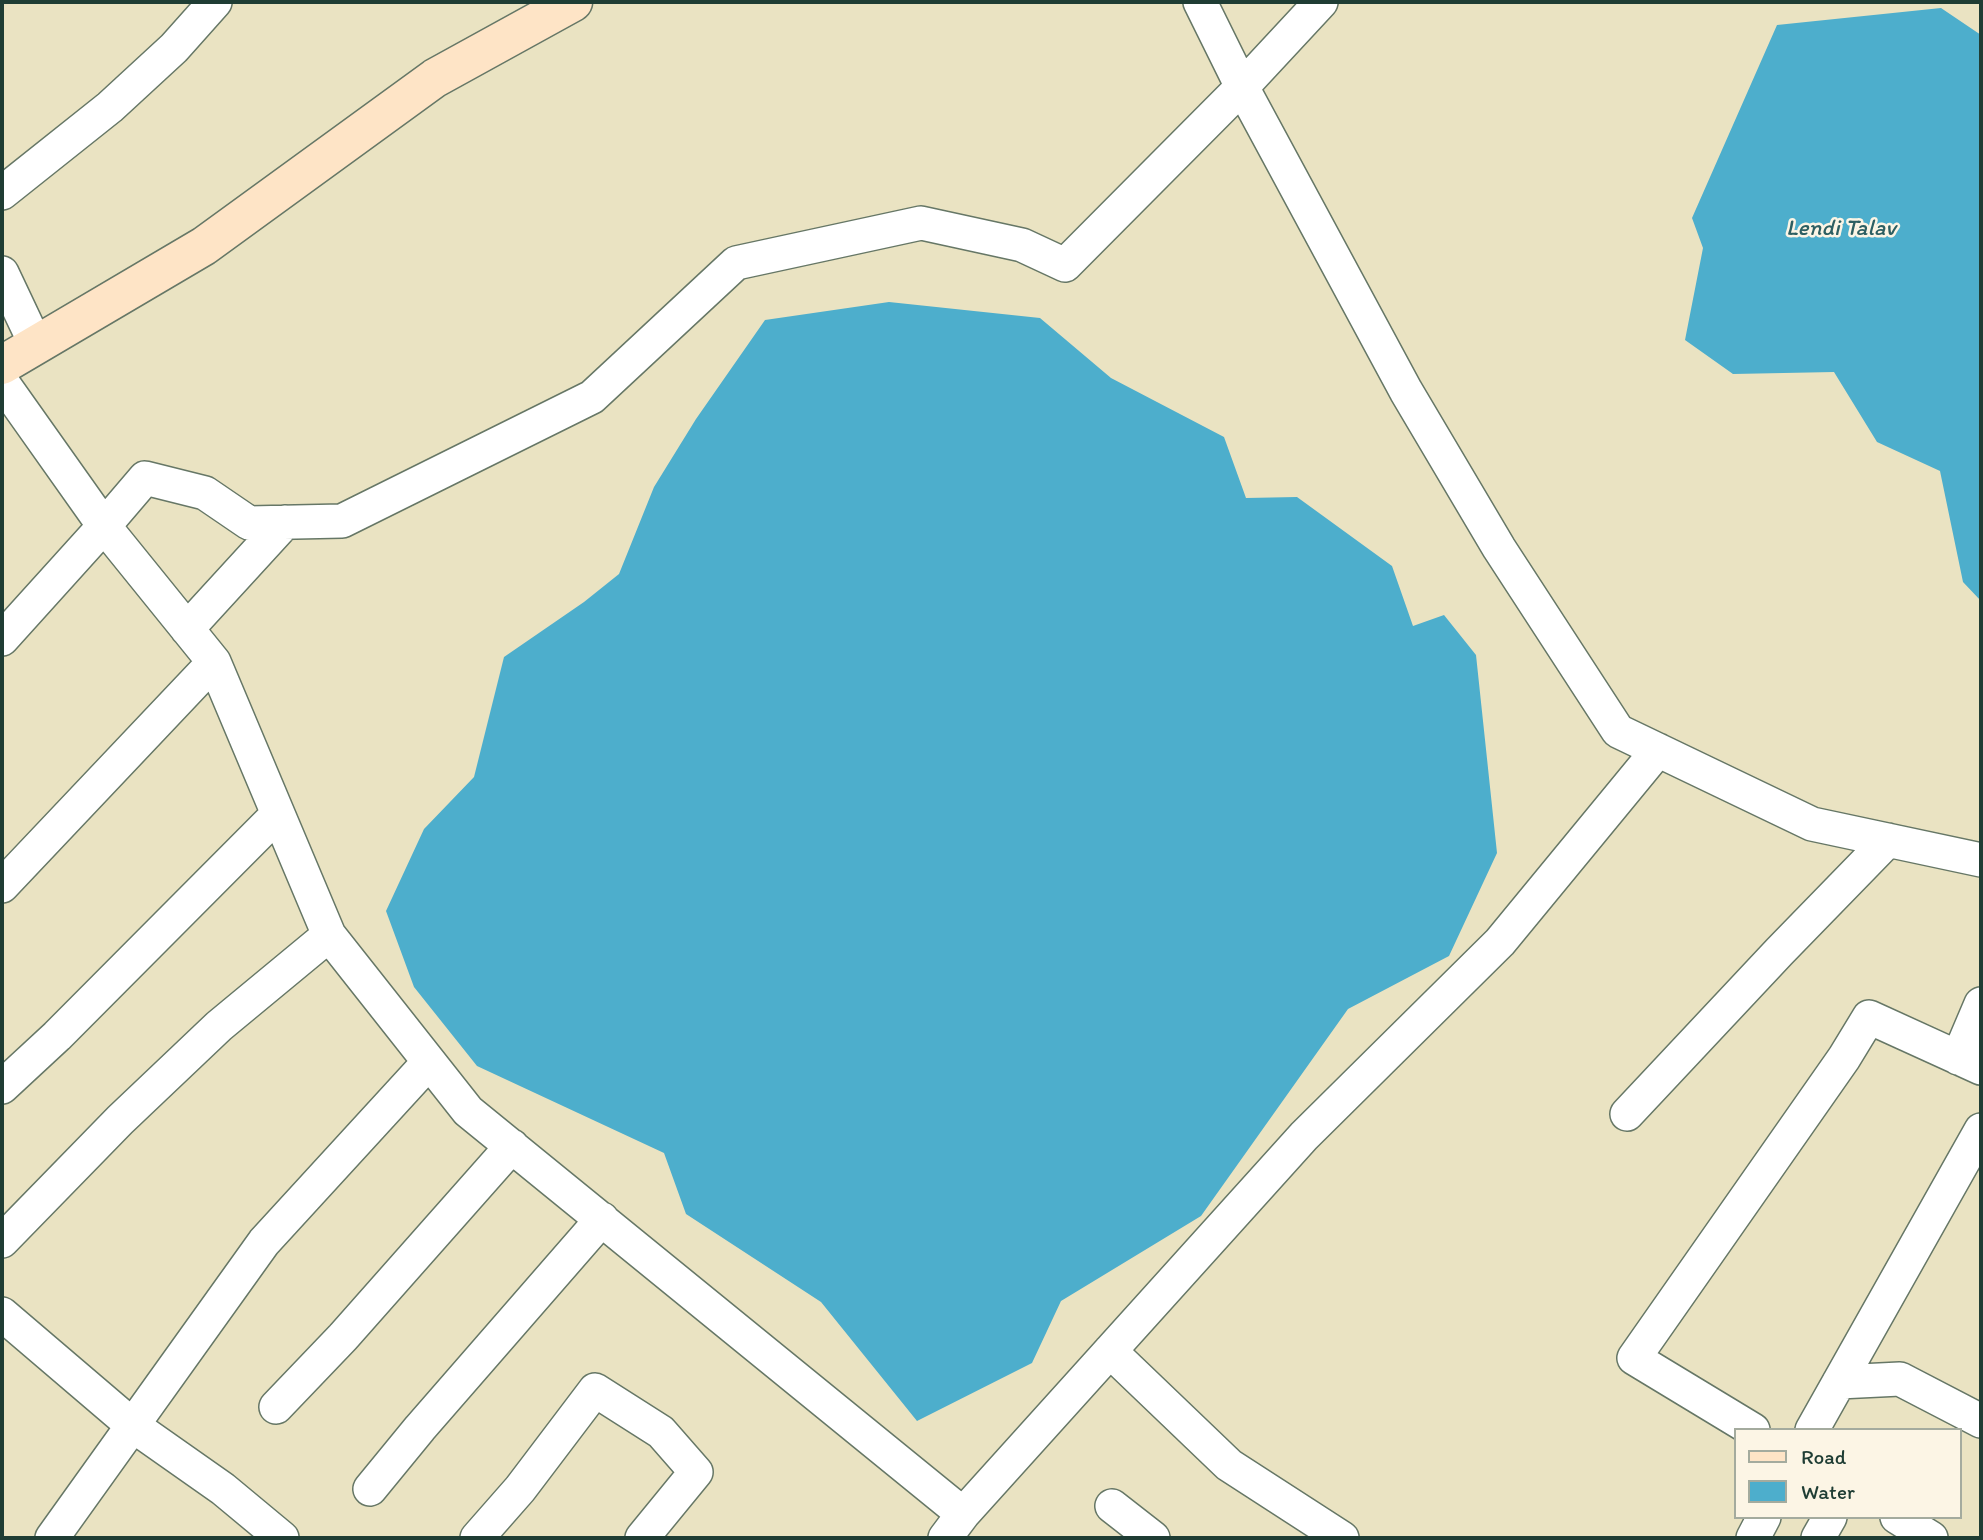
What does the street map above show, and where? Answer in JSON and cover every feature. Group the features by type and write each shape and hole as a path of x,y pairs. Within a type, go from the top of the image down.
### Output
{"street":[{"path":"2,193 110,107 174,48 215,2"},
{"path":"2,365 204,246 435,78 573,2"},
{"path":"1200,2 1242,87 1406,391 1499,548 1618,731 1812,824 1981,860"},
{"path":"2,639 145,478 205,493 249,523 342,521 592,397 736,263 921,223 1021,245 1065,265 1242,87 1321,2"},
{"path":"2,273 36,345"},
{"path":"2,382 104,526 214,662 328,935 468,1111 602,1220 954,1526 1304,1136 1500,942 1658,750"},
{"path":"187,628 285,522"},
{"path":"2,886 214,662"},
{"path":"2,1087 57,1036 278,814"},
{"path":"1627,1114 1888,840"},
{"path":"2,1241 120,1120 219,1026 328,935"},
{"path":"1750,1428 1634,1358 1869,1017 1970,1063 1981,1004"},
{"path":"52,1538 264,1242 429,1062"},
{"path":"1813,1428 1981,1130"},
{"path":"276,1407 343,1337 512,1146"},
{"path":"370,1489 602,1220"},
{"path":"2,1314 132,1425 223,1489 282,1538"},
{"path":"1110,1351 1229,1465 1342,1538"},
{"path":"1839,1382 1900,1379 1981,1421"},
{"path":"477,1538 520,1489 594,1390 661,1432 696,1472 642,1538"},
{"path":"1112,1506 1153,1538"},
{"path":"1753,1538 1763,1519"},
{"path":"1818,1538 1829,1519"},
{"path":"1899,1519 1931,1538"}],"water":[{"name":"Lendi Talav","path":"1941,8 1981,35 1981,601 1963,582 1940,471 1877,442 1834,372 1733,374 1685,340 1703,248 1692,218 1777,25"},
{"path":"889,302 1040,318 1111,378 1224,437 1246,498 1297,497 1392,566 1413,626 1444,615 1476,655 1497,853 1449,956 1348,1009 1201,1216 1061,1301 1032,1363 917,1421 821,1302 686,1214 664,1153 477,1066 414,987 386,911 424,829 474,777 504,657 584,602 619,574 654,487 696,419 765,320"}]}
